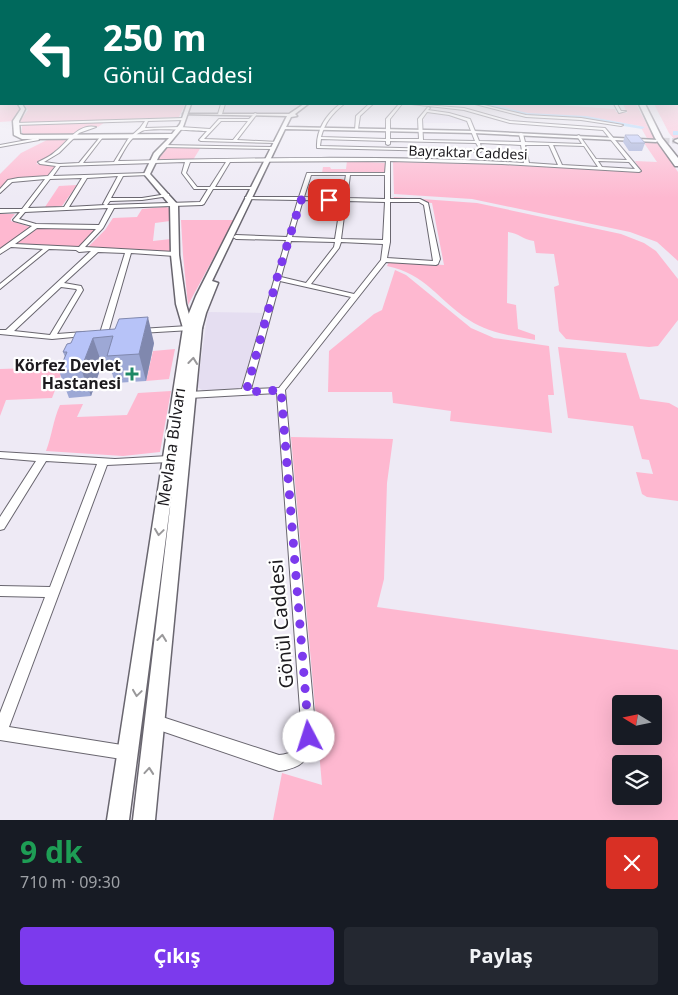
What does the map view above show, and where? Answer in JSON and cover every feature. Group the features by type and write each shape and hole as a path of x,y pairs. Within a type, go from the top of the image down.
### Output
{"highway":[{"path":"651,122 659,138 678,164"},
{"path":"659,122 678,151"}],"main road":[{"path":"181,122 177,131 151,162 147,174 170,200 181,304 192,328"},
{"path":"16,124 18,136 38,139 132,136 177,131"},
{"name":"Mevlana Bulvarı","path":"144,820 153,721 190,395 192,328"},
{"name":"Mevlana Bulvarı","path":"118,820 169,459 192,328"}],"street":[{"path":"16,124 129,122"},
{"path":"143,122 86,128 69,138 60,150 40,163 59,165 188,160 269,160"},
{"path":"115,163 132,136 142,129 146,122"},
{"path":"218,122 201,140 274,145"},
{"path":"234,141 247,122"},
{"name":"Mevlana Bulvarı","path":"192,328 200,296 288,122"},
{"path":"325,122 318,138 318,147 480,151"},
{"path":"356,129 357,122"},
{"path":"388,122 388,149"},
{"path":"420,122 421,140"},
{"path":"470,122 484,162"},
{"path":"510,122 513,133"},
{"path":"514,122 604,129 639,171"},
{"path":"603,122 621,125"},
{"path":"285,128 513,133 656,140"},
{"name":"Mevlana Bulvarı","path":"192,328 236,237 252,188 285,128"},
{"path":"142,129 210,130"},
{"path":"521,134 527,165"},
{"path":"579,136 601,169"},
{"path":"80,164 101,137"},
{"path":"318,138 585,145"},
{"path":"0,146 38,139"},
{"path":"550,144 561,167"},
{"path":"163,146 274,145"},
{"path":"348,160 350,149"},
{"path":"188,160 185,174 196,188 252,188"},
{"path":"0,211 111,208 170,200 205,198 229,160"},
{"name":"Bayraktar Caddesi","path":"269,160 484,162 639,171"},
{"path":"595,160 631,161"},
{"path":"190,395 281,390 384,260 387,242 388,161"},
{"path":"59,165 16,220 36,226 101,227"},
{"path":"0,192 14,180 147,174"},
{"path":"246,392 277,278 309,174 388,174"},
{"path":"307,285 334,252 338,240 348,174"},
{"path":"104,208 120,175"},
{"path":"65,209 85,176"},
{"path":"250,198 420,202 426,204 437,259 434,263 384,260"},
{"path":"108,200 170,200"},
{"path":"79,250 101,227 111,208"},
{"path":"0,252 36,226"},
{"path":"236,237 387,242"},
{"path":"10,245 175,254"},
{"path":"0,287 48,247"},
{"path":"4,333 60,285 96,250"},
{"path":"4,333 52,336 108,333 128,252"},
{"path":"277,278 356,296"},
{"path":"52,336 80,290 79,287 60,285"},
{"path":"131,332 192,328"},
{"name":"Gönül Caddesi","path":"153,721 279,764 291,763 299,758 306,747 309,737 281,390"},
{"path":"0,456 126,463 169,459"},
{"path":"0,526 43,458"},
{"path":"103,462 0,732 128,753"},
{"path":"0,591 54,592"}],"shaded area":[{"path":"105,122 98,127 86,127 69,137 22,136 22,123"},
{"path":"469,122 470,123 423,123"},
{"path":"619,122 646,122 678,172 678,261 657,242 630,232 472,199 394,194 393,162 489,164 641,172 635,161 657,162 642,140 648,140 640,126"},
{"path":"663,122 678,122 678,132 674,131 678,135 678,140 675,140"},
{"path":"47,140 66,140 58,150 36,164 56,166 48,177 16,179 0,188 0,174 21,153"},
{"path":"165,147 201,147 193,160 157,161"},
{"path":"347,161 386,163 386,172 322,173 323,167 346,169"},
{"path":"77,185 62,206 45,207 59,186"},
{"path":"394,197 477,203 621,234 644,243 656,251 678,279 678,320 658,346 649,347 566,339 559,331 554,287 559,285 554,254 536,253 534,241 508,232 507,303 516,305 518,329 535,335 535,340 485,328 458,312 422,281 412,275 387,266 389,262 444,265 432,203 393,200"},
{"path":"169,208 170,221 155,223 153,241 171,239 171,253 87,248 105,230 113,218 137,217 142,209"},
{"path":"0,214 15,214 11,221 30,227 0,249"},
{"path":"181,220 234,220 188,305 183,255"},
{"path":"38,228 95,230 78,248 17,243"},
{"path":"395,270 406,275 471,328 494,338 549,346 554,395 548,395 552,433 450,421 451,411 393,403 392,392 328,392 329,351 374,314 382,310"},
{"path":"208,312 263,313 242,388 204,391 197,387"},
{"path":"558,347 626,353 640,399 669,403 678,408 678,501 647,497 642,494 636,472 653,474 649,460 642,459 633,426 568,418"},
{"path":"175,349 169,379 146,381 153,351"},
{"path":"64,367 52,398 6,400 0,416 0,369"},
{"path":"171,391 160,452 123,456 46,451 60,405 83,404 77,417 127,415 138,393"},
{"path":"291,437 393,439 387,483 384,579 377,607 678,650 678,820 273,820 282,773 322,785"}],"building":[{"path":"625,135 638,135 645,143 631,143"},
{"path":"148,317 139,354 107,356 113,336 93,338 81,369 59,371 67,352 63,352 67,344 71,343 76,332 115,329 119,319"}],"waterway":[{"path":"613,122 642,127"}],"tunnel":[{"path":"656,140 677,141"}],"place":[{"name":"Körfez Devlet Hastanesi","path":"132,374"}],"route":[{"path":"309,737 281,390 246,392 277,278 301,200 329,200"}]}
